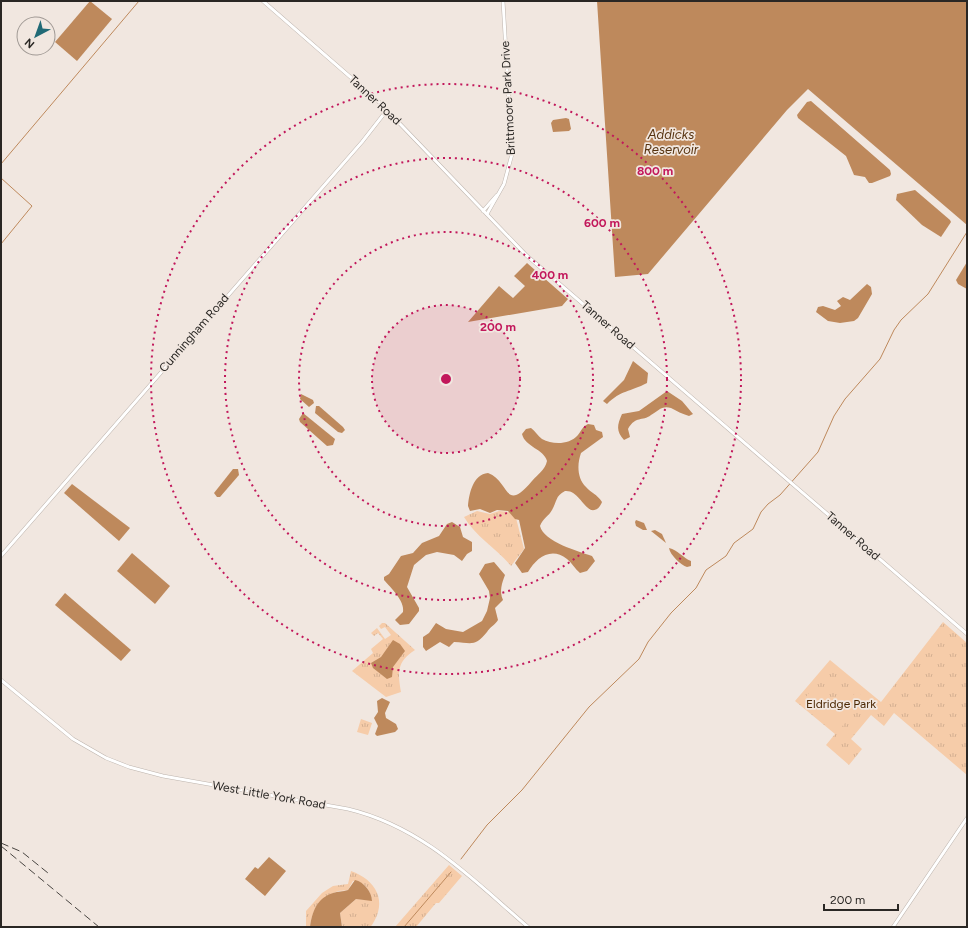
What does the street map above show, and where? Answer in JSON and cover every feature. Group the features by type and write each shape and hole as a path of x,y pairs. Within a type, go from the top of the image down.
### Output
{"main road":[{"name":"Tanner Road","path":"263,1 387,110 526,255 967,634"},
{"name":"Brittmoore Park Drive","path":"487,214 500,192 510,167 512,149 503,1"},
{"name":"Cunningham Road","path":"1,556 358,147 387,110"},
{"name":"Brittmoore Park Drive","path":"484,211 500,192"},
{"name":"West Little York Road","path":"1,680 73,739 106,758 130,767 163,776 348,810 375,817 401,828 441,853 528,927"},
{"path":"894,927 967,818"}],"green space":[{"path":"477,511 490,514 499,511 509,512 516,518 524,549 511,566 474,531 464,517"},
{"name":"Eldridge Park","path":"943,622 967,643 967,775 894,713 884,726 871,715 851,739 862,749 849,765 826,745 835,734 795,701 830,660 881,702"},
{"path":"382,623 385,623 415,650 404,659 401,664 399,679 401,692 386,697 352,671 373,653 371,649 383,639 378,633 374,636 371,633 377,628 385,639 391,635 385,627 381,629 379,626"},
{"path":"816,685 852,715 839,730 803,700"},
{"path":"857,691 866,699 858,707 849,700"},
{"path":"361,719 372,723 368,735 357,732"},
{"path":"449,865 462,876 439,903 436,903 416,927 395,927"},
{"path":"351,871 367,880 377,892 379,908 372,925 370,927 342,927 340,913 356,899 372,900 370,893 363,884 353,881 348,890 337,891 325,898 317,906 310,927 306,927 306,911 322,893 333,886 348,884"}],"water":[{"path":"90,1 112,19 77,61 56,43 56,41"},
{"name":"Addicks Reservoir","path":"597,1 967,1 967,225 808,89 787,110 648,274 615,277"},
{"path":"811,101 890,170 890,176 869,183 865,177 854,175 846,156 798,118 797,115 807,102"},
{"path":"569,119 571,129 569,131 553,132 551,123 553,120"},
{"path":"915,190 950,220 951,222 941,237 922,225 896,200 897,194"},
{"path":"967,262 967,289 958,284 956,280"},
{"path":"527,263 568,299 562,306 468,322 499,286 513,298 525,286 514,276"},
{"path":"867,284 871,287 872,294 858,318 854,321 840,323 828,321 816,312 818,307 823,306 835,310 841,306 837,301 843,297 850,300"},
{"path":"633,361 648,373 647,383 617,396 607,404 603,401 624,380"},
{"path":"667,391 682,401 693,414 689,416 665,407 648,417 636,420 628,429 630,437 624,440 618,428 622,414 639,411"},
{"path":"301,394 313,400 314,403 309,407 300,399"},
{"path":"316,406 319,406 345,430 342,433 338,432 315,413"},
{"path":"303,413 335,439 333,445 327,446 300,422 299,419"},
{"path":"588,424 594,425 596,430 602,432 603,437 581,453 579,475 588,489 602,502 597,509 591,510 576,495 569,491 565,491 558,497 551,512 540,526 548,537 570,549 592,556 595,561 587,571 580,573 567,559 561,555 550,554 544,555 535,562 528,572 522,573 515,563 525,548 519,520 515,519 508,511 497,510 490,513 480,509 470,511 468,506 469,496 473,485 479,477 488,473 495,477 508,492 512,495 516,495 541,472 547,461 542,454 530,445 524,438 522,434 526,429 531,428 546,441 561,443 570,441 578,435 583,427"},
{"path":"233,469 238,469 239,475 220,497 217,497 214,493"},
{"path":"72,484 130,528 119,541 64,493"},
{"path":"636,520 644,523 647,530 643,530 636,526"},
{"path":"452,522 460,527 463,537 472,542 472,551 467,554 462,561 454,555 437,552 426,555 414,565 407,587 419,608 419,611 409,624 400,625 395,620 403,612 402,603 384,580 384,577 389,574 401,556 413,553 422,543 439,536 447,524"},
{"path":"655,530 662,534 666,543 651,531"},
{"path":"669,548 675,550 691,561 691,566 687,567 679,562 671,554"},
{"path":"132,553 170,586 155,604 117,571"},
{"path":"494,562 505,575 501,590 503,600 495,608 498,620 497,622 483,637 476,642 454,642 449,647 440,642 426,651 423,647 423,637 429,633 436,623 446,629 463,632 482,621 487,611 490,598 489,591 479,574 485,564"},
{"path":"65,593 131,650 121,661 55,605"},
{"path":"393,640 400,644 405,651 393,667 392,677 387,679 373,668 371,663 381,657"},
{"path":"382,698 390,702 385,713 386,718 396,724 398,729 395,732 377,736 375,734 378,726 374,718 378,712 377,701"},
{"path":"269,857 286,871 265,896 245,879 255,867 258,869"},
{"path":"355,880 367,888 371,894 372,901 356,899 340,913 342,927 310,927 312,916 319,902 323,898 335,892 348,890"}],"waterway":[{"path":"1,164 139,1"},
{"path":"1,178 32,206 1,244"},
{"path":"461,859 487,825 522,790 589,707 639,659 648,642 671,613 696,588 706,570 726,556 734,543 753,529 761,512 768,504 780,495 818,452 834,416 845,399 880,359 894,330 901,320 928,294 967,232"},
{"path":"404,927 451,872"}],"railway":[{"path":"1,843 22,852 48,873"},
{"path":"1,846 99,927"}]}
